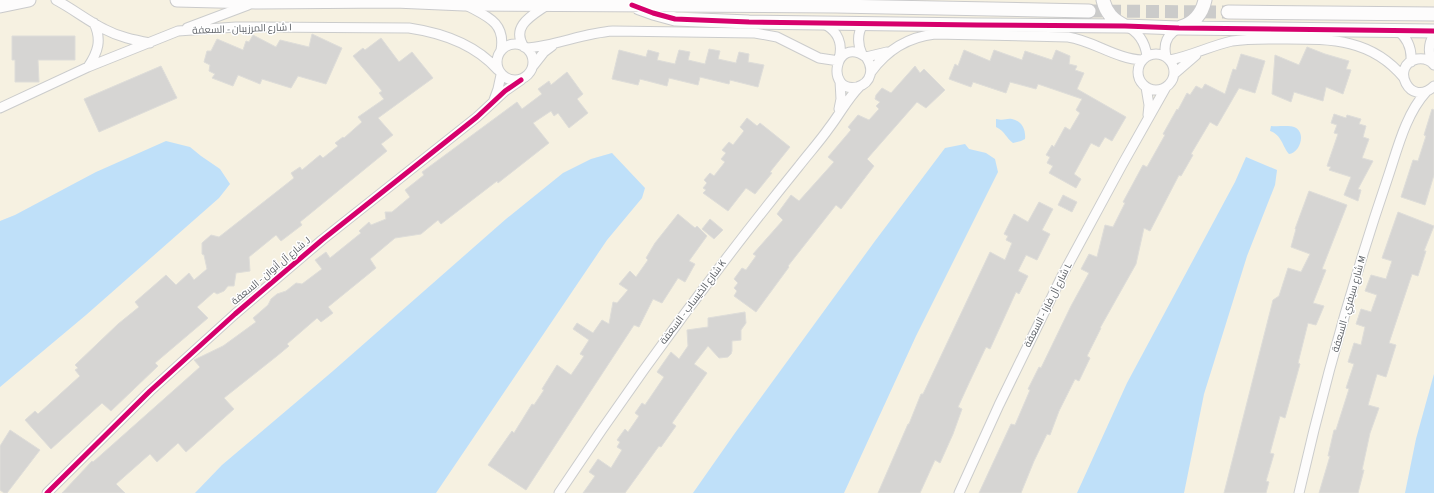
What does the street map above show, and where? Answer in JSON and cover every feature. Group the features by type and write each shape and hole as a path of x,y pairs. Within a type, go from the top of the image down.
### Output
{"main road":[{"path":"0,6 29,0"},
{"path":"177,0 257,2 395,1 547,5 827,6 1089,11"},
{"path":"1103,0 1106,9 1111,16 1117,22 1125,26"},
{"path":"1179,28 1194,21 1203,7 1205,0"},
{"path":"632,5 664,16 686,20 863,24 1125,26 1434,31"},
{"path":"1228,12 1434,14"}],"street":[{"path":"56,0 115,34 150,43"},
{"path":"178,31 217,15 257,2"},
{"path":"464,4 487,17 497,25 502,37 501,50 496,60 499,73 510,80 521,80 527,76 544,52 559,43"},
{"path":"533,66 532,56 521,42 520,36 522,24 547,5"},
{"path":"88,67 97,52 99,45 99,37 94,23"},
{"path":"822,23 828,26 837,35 841,47 836,69 839,79"},
{"path":"863,24 858,35 858,42 864,55 870,61 871,72"},
{"path":"1125,26 1136,32 1144,43 1145,58 1140,64 1138,74"},
{"name":"شارع المرزيبان - السعفة I","path":"0,108 88,67 178,31 242,27 410,28 446,36 472,48 483,51 501,50"},
{"path":"1117,55 1138,74 1146,87 1156,90 1166,87 1173,79 1174,74 1173,64 1165,51 1166,39 1174,30 1179,28"},
{"path":"1395,30 1402,34 1410,46 1410,63 1404,70 1405,82"},
{"path":"501,50 510,44 525,47 559,43 593,33 613,31 755,33 777,37 813,56 826,60 839,60 847,53 852,52 864,55 892,50"},
{"path":"1433,64 1430,57 1429,46 1434,34"},
{"path":"813,56 849,87 860,86 867,81 871,72 880,60 892,50 909,40 930,35 1058,37 1086,41 1129,59 1145,58 1156,54 1168,58 1245,39 1319,39 1355,45 1395,62 1410,63 1422,58 1433,64"},
{"name":"شارع المرزيبان - السعفة I","path":"472,48 483,56 499,73"},
{"path":"1174,74 1200,51"},
{"path":"1383,58 1394,67 1405,82 1415,92 1426,92"},
{"name":"شارع آل أنوان - السعفة J","path":"492,103 498,89 499,73"},
{"name":"شارع الخيساب - السعفة K","path":"836,117 841,99 839,79"},
{"name":"شارع آل أنوان - السعفة J","path":"47,493 150,391 235,314 322,240 477,117 505,91 521,80"},
{"name":"شارع سيفري - السعفة M","path":"1405,82 1410,102 1409,117"},
{"name":"شارع الخيساب - السعفة K","path":"559,493 642,371 687,309 734,247 824,135 847,101 860,86"},
{"name":"شارع سيفري - السعفة M","path":"1299,493 1318,415 1352,295 1384,191 1409,117 1416,104 1426,92 1434,86"},
{"name":"شارع آل فارا - السعفة L","path":"1146,87 1149,105 1146,122"},
{"name":"شارع آل فارا - السعفة L","path":"959,493 999,405 1063,274 1101,202 1166,87"}],"sand":[{"path":"0,0 1434,0 1434,374 1416,439 1405,493 1184,493 1204,394 1247,256 1275,185 1277,170 1246,157 1235,182 1127,383 1077,493 844,493 916,336 986,153 969,149 965,144 945,149 875,241 693,493 436,493 607,240 642,198 612,153 591,159 563,173 506,219 333,371 222,465 195,493 0,493 0,387 86,315 219,198 230,184 220,169 190,147 96,172 15,215 0,221"}],"water":[{"path":"996,119 1012,119 1021,124 1025,132 1025,139 1013,143 1001,130 996,127"},
{"path":"1271,126 1292,126 1298,130 1301,137 1300,142 1299,146 1293,153 1289,154 1277,135 1270,131"},
{"path":"166,141 190,147 220,169 230,184 219,198 86,315 0,387 0,221 15,215 96,172"},
{"path":"965,144 969,149 986,153 995,159 998,172 916,336 844,493 693,493 875,241 945,148"},
{"path":"612,153 645,188 642,198 607,240 436,493 195,493 222,465 333,371 506,219 563,173 591,159"},
{"path":"1246,157 1277,170 1275,185 1247,256 1204,394 1184,493 1077,493 1127,383 1235,182"},
{"path":"1434,374 1434,493 1405,493 1416,439"}],"building":[{"path":"312,34 342,48 326,84 298,76 291,88 262,79 260,84 238,75 233,86 212,78 215,74 209,71 210,65 204,62 207,51 211,51 217,39 243,50 246,41 249,42 253,35 276,47 280,40 309,47"},
{"path":"12,36 75,36 75,60 38,60 39,82 15,82 15,60 12,60"},
{"path":"381,38 399,62 412,52 433,78 378,118 393,135 381,144 387,151 300,222 302,225 281,241 276,235 249,257 250,271 236,273 234,286 228,286 224,291 217,294 214,292 197,307 208,318 155,363 158,366 111,411 102,403 51,449 25,420 35,411 38,414 80,376 75,370 78,368 75,365 118,324 139,307 135,302 166,275 176,285 189,273 194,280 207,269 204,255 202,254 202,243 211,235 219,237 289,182 294,178 291,173 300,167 302,170 320,155 323,158 338,146 335,143 343,137 344,138 362,122 358,117 384,99 379,93 382,91 353,56 363,48 365,50"},
{"path":"1307,47 1349,61 1346,69 1351,70 1343,94 1326,87 1323,101 1294,92 1291,102 1272,94 1275,55 1299,65"},
{"path":"709,49 720,51 718,59 736,63 739,52 749,54 748,62 764,65 758,87 730,80 729,84 700,77 698,85 669,78 667,86 640,79 638,85 612,79 619,50 646,57 648,50 659,53 657,60 675,64 679,50 690,52 688,60 705,64"},
{"path":"964,50 990,61 994,50 1022,60 1025,51 1052,60 1056,50 1070,56 1069,64 1077,66 1075,70 1084,73 1077,89 1126,117 1112,141 1105,137 1099,147 1091,143 1074,174 1081,179 1076,188 1049,173 1053,166 1047,163 1050,157 1046,155 1052,145 1054,147 1065,127 1070,130 1080,113 1076,110 1082,99 1038,84 1036,89 1010,82 1006,93 973,82 971,87 949,79 955,64 958,66"},
{"path":"1241,54 1265,61 1255,93 1239,88 1217,126 1210,122 1191,154 1193,155 1181,176 1179,175 1150,231 1144,228 1136,264 1100,328 1087,356 1090,358 1079,381 1075,379 1059,411 1050,435 1047,434 1034,461 1021,493 979,493 1011,424 1015,425 1030,390 1028,389 1039,367 1041,368 1089,273 1081,269 1089,254 1097,257 1105,225 1113,227 1125,203 1123,202 1143,165 1147,167 1165,135 1163,134 1187,93 1190,95 1196,86 1202,89 1205,84 1225,94 1233,69 1236,70"},
{"path":"161,66 177,98 99,132 84,99"},
{"path":"915,66 920,73 924,69 945,90 926,108 917,102 867,159 874,166 841,209 836,205 788,266 789,267 756,312 734,296 737,291 734,288 738,283 734,279 742,268 746,270 756,256 753,254 783,220 777,214 791,195 799,201 834,162 828,157 851,130 848,127 858,115 869,120 879,109 876,106 880,102 875,99 876,95 882,88 891,93"},
{"path":"567,72 583,94 577,99 588,113 569,128 558,113 554,116 551,111 533,123 549,143 498,183 497,181 441,224 438,220 421,234 395,238 370,259 376,268 328,307 333,313 321,322 317,318 287,344 289,346 224,398 234,409 186,452 178,443 157,462 150,454 116,484 125,493 62,493 92,461 93,462 200,367 194,360 223,346 256,322 253,318 268,305 271,299 277,294 286,291 296,283 302,284 322,269 315,260 326,252 330,258 361,233 359,231 369,222 371,225 386,219 385,212 392,212 410,197 405,190 424,175 422,172 517,102 522,109 542,94 538,89 549,81 551,85"},
{"path":"1432,109 1434,110 1434,175 1425,205 1401,197 1413,160 1418,161 1426,136 1424,135"},
{"path":"1334,114 1346,118 1347,115 1361,119 1359,124 1366,126 1363,137 1369,139 1362,158 1373,161 1358,189 1361,190 1358,201 1344,195 1351,177 1329,170 1331,167 1327,166 1338,134 1334,133 1337,125 1331,123"},
{"path":"747,118 757,126 760,123 790,147 755,194 746,188 728,211 703,193 706,190 703,188 707,183 704,180 710,173 714,176 725,162 721,159 726,153 722,150 729,142 733,145 744,131 740,127"},
{"path":"1309,191 1347,205 1322,269 1326,270 1313,303 1324,306 1316,325 1308,323 1298,363 1300,364 1285,418 1280,416 1270,453 1274,454 1266,481 1269,482 1266,493 1224,493 1273,300 1279,296 1288,268 1301,272 1310,254 1291,247 1295,229"},
{"path":"1063,195 1077,202 1072,212 1058,205"},
{"path":"1039,202 1053,209 1042,230 1050,234 1037,260 1026,255 1018,271 1028,276 1019,294 1016,292 990,349 986,347 969,383 958,407 962,409 953,434 940,463 935,460 920,493 878,493 921,394 923,394 990,252 1005,260 1012,243 1006,240 1008,236 1004,234 1014,214 1028,222"},
{"path":"1398,212 1434,226 1424,251 1426,251 1418,276 1412,274 1389,343 1396,345 1386,377 1377,374 1368,405 1379,408 1370,433 1362,470 1364,470 1358,493 1319,493 1330,456 1328,456 1334,430 1336,430 1349,389 1346,388 1354,364 1348,362 1354,343 1361,345 1365,327 1356,324 1361,309 1371,312 1377,295 1365,291 1371,275 1386,279 1392,261 1382,258"},
{"path":"678,214 695,228 697,226 707,236 689,261 695,264 685,282 678,278 662,303 653,299 639,327 634,325 526,490 488,465 512,431 514,433 532,404 534,405 557,365 571,375 584,356 580,354 589,340 573,329 577,323 593,333 602,320 609,324 613,302 617,303 628,290 619,284 630,271 636,277 648,260 646,258 655,243"},
{"path":"710,219 723,230 714,239 702,229"},
{"path":"745,312 746,323 741,330 741,340 732,341 731,354 728,357 719,358 708,346 694,364 707,373 672,423 676,426 661,447 659,446 625,493 583,493 595,476 589,472 598,459 611,468 622,450 617,447 620,442 617,440 625,429 628,432 639,416 635,413 642,403 645,405 664,377 657,372 671,352 679,359 688,346 687,330 708,327 708,318"},
{"path":"10,430 40,450 7,493 4,493 0,490 0,446"}],"tunnel":[{"path":"1089,11 1228,12"}],"cycle path":[{"path":"632,5 675,19 749,22 1434,31"},
{"path":"47,493 150,391 235,314 322,240 477,117 505,91 521,80"}]}
